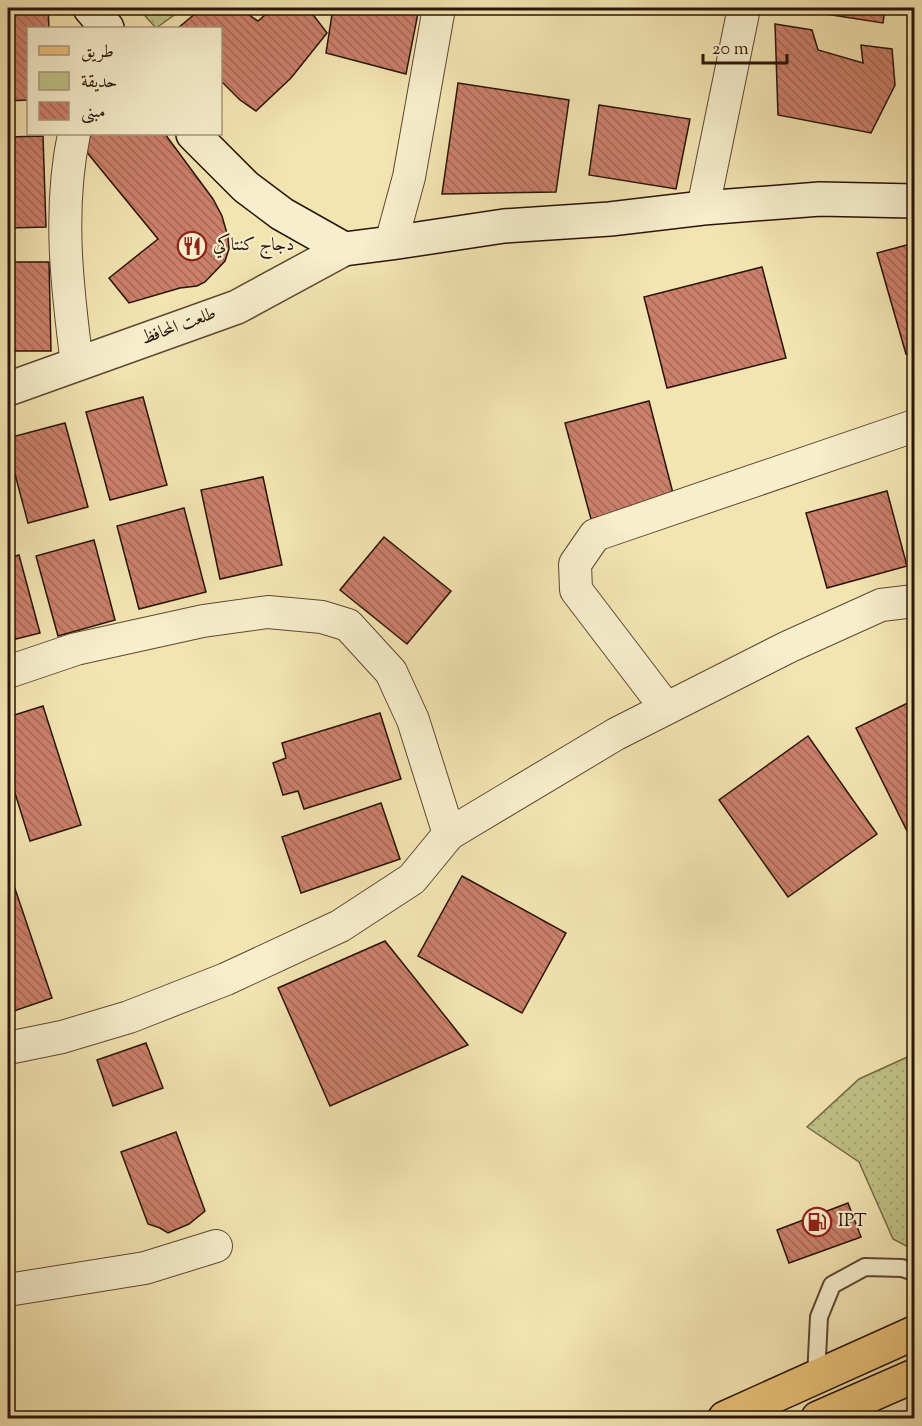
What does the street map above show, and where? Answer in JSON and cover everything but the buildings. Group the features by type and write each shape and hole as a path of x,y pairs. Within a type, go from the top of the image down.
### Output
{"main road":[{"path":"194,135 246,187 282,214 344,249 504,226 610,219 704,208 820,199 915,201"},
{"name":"طلعت المحافظ","path":"8,389 237,307 344,249"},
{"path":"725,1419 915,1332"},
{"path":"818,1419 915,1376"}],"street":[{"path":"391,243 409,177 439,8"},
{"path":"704,208 744,8"},
{"path":"74,135 65,201 65,255 77,364"},
{"path":"666,708 576,590 575,564 595,535 915,426"},
{"path":"8,1048 62,1037 129,1017 226,979 340,926 412,879 449,834 616,734 788,647 881,605 915,601"},
{"path":"8,672 76,649 203,621 268,612 322,617 348,625 391,672 413,720 449,834"},
{"path":"8,1290 145,1268 216,1246"}],"lane":[{"path":"816,1377 819,1317 832,1285 865,1267 902,1268 915,1272"}],"green space":[{"path":"138,8 184,8 157,27"},
{"path":"914,1054 914,1250 893,1239 859,1162 807,1127 859,1079"}],"place":[{"name":"دجاج كنتاكي","path":"192,246"},
{"name":"IPT","path":"817,1222"}]}
